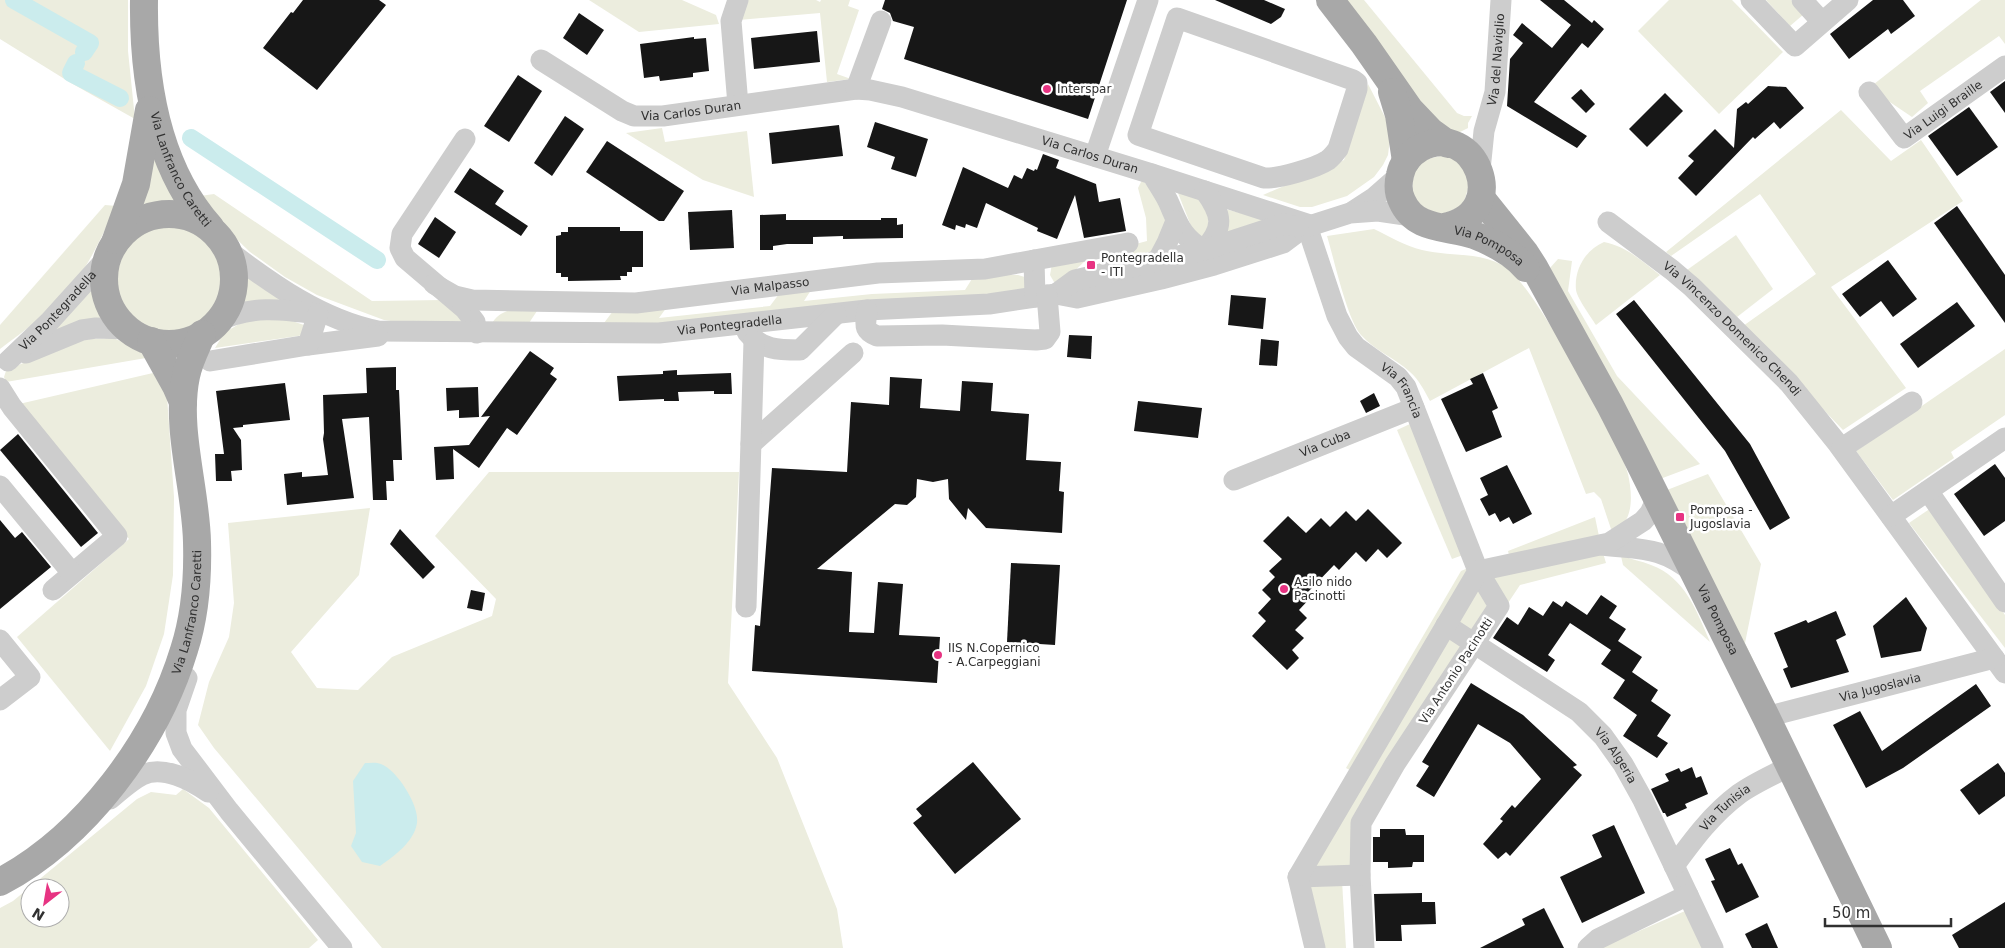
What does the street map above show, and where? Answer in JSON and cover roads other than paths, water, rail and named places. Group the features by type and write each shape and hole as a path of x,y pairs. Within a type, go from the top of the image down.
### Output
{"main road":[{"name":"Via Lanfranco Caretti","path":"144,0 146,50 151,99 159,136 178,178 198,214 222,243"},
{"path":"1330,0 1410,110 1430,131 1467,153 1480,170 1482,186 1480,198"},
{"path":"1385,75 1399,115 1403,168"},
{"name":"Via Lanfranco Caretti","path":"111,249 136,184 151,99"},
{"path":"1412,216 1400,198 1398,182 1403,168 1422,147 1438,143 1451,144"},
{"name":"Via Pomposa","path":"1444,227 1467,218 1475,209 1480,198 1525,252 1610,405 1766,717 1878,948"},
{"name":"Via Pontegradella","path":"210,328 195,339 174,344 139,335 116,317 108,303 104,281 111,249 132,225 150,216 175,214 189,217 204,224 222,243"},
{"name":"Via Pomposa","path":"1412,216 1427,225 1444,227 1474,236 1504,251 1523,265 1550,296"},
{"path":"210,328 225,313 232,294 234,274 230,256 222,243"},
{"name":"Via Lanfranco Caretti","path":"0,868 47,831 136,735 168,693 185,649 194,606 197,558 195,511 189,478 183,402 186,376 210,328"},
{"name":"Via Lanfranco Caretti","path":"139,335 176,386 183,402"},
{"name":"Via Lanfranco Caretti","path":"0,882 40,856 65,836 113,784 136,735 163,665 175,621 189,478"}],"street":[{"path":"738,0 731,21 738,105"},
{"path":"1095,156 1148,0"},
{"name":"Via del Naviglio","path":"1480,170 1483,138 1494,92 1501,0"},
{"path":"1751,0 1795,46 1848,0"},
{"path":"1802,0 1822,22"},
{"path":"1177,18 1354,80 1357,89 1338,149 1333,155 1322,163 1272,179 1264,178 1138,135 1158,77 1177,18"},
{"path":"856,89 882,21"},
{"name":"Via Carlos Duran","path":"541,60 622,111 634,116 663,116 856,89 870,90 902,97 1095,156 1307,226"},
{"path":"1125,66 1158,77"},
{"name":"Via Luigi Braille","path":"1869,92 1904,138 2005,66"},
{"name":"Via del Naviglio","path":"1451,144 1488,117"},
{"name":"Via Malpasso","path":"465,139 400,239 400,248 402,255 461,306 472,318 477,333"},
{"name":"Via Pontegradella","path":"1350,213 1374,198 1403,168"},
{"name":"Via Carlos Duran","path":"1152,174 1167,199 1176,221 1186,238 1206,258"},
{"path":"1205,191 1216,206 1219,215 1217,233 1206,258"},
{"name":"Via Pontegradella","path":"1046,295 1075,280 1157,262 1206,258 1283,243 1307,226 1350,213 1378,211 1412,216"},
{"path":"1157,262 1176,221"},
{"name":"Via Vincenzo Domenico Chendi","path":"1608,222 1672,270 1733,325 1789,382 1842,448 2000,665"},
{"name":"Via Francia","path":"1307,226 1337,316 1344,331 1356,347 1398,377 1406,388 1478,571"},
{"name":"Via Pontegradella","path":"222,243 296,298 326,315 370,330 401,333 660,333 867,310 989,304 1046,295 1077,298 1160,279 1206,258"},
{"name":"Via Malpasso","path":"434,284 460,298 472,300 636,303 878,273 985,269 1128,243"},
{"name":"Via Pontegradella","path":"4,363 50,322 111,249"},
{"path":"867,310 866,327 869,332 877,336 942,335 1045,339 1050,332 1046,295 1034,260"},
{"path":"477,333 490,314 507,301"},
{"path":"942,335 944,306"},
{"name":"Via Pontegradella","path":"210,328 231,315 265,309 326,315"},
{"path":"741,324 754,341 765,347 778,350 800,350 836,314"},
{"path":"308,345 326,315"},
{"name":"Via Pontegradella","path":"4,363 56,339 82,330 96,328 139,335"},
{"name":"Via Pontegradella","path":"210,361 308,345 401,333"},
{"path":"746,607 754,341"},
{"path":"751,444 854,353"},
{"path":"0,388 12,407 118,536 52,590"},
{"path":"1842,448 1912,402"},
{"name":"Via Cuba","path":"1234,480 1414,408"},
{"path":"1891,516 2005,438"},
{"path":"0,486 72,573"},
{"path":"1928,491 2005,602"},
{"path":"1315,948 1298,877 1478,571 1601,546 1624,535 1644,521 1657,498"},
{"path":"1601,546 1665,554 1695,574"},
{"path":"197,558 206,577 205,608 195,652 176,710 176,733 182,749 229,811 342,948"},
{"name":"Via Antonio Pacinotti","path":"1360,864 1361,823 1395,764 1499,606 1478,571"},
{"name":"Via Algeria","path":"1446,625 1579,712 1603,736 1632,780 1712,948"},
{"path":"0,640 30,676 0,700"},
{"name":"Via Jugoslavia","path":"1766,717 2000,665"},
{"path":"1384,731 1407,746"},
{"path":"136,735 167,740 182,749"},
{"path":"136,735 154,755 180,776 207,791 229,811"},
{"name":"Via Tunisia","path":"1674,866 1695,838 1720,810 1740,794 1790,766"},
{"path":"65,836 142,775 158,771 180,776"},
{"path":"1298,877 1360,864 1364,942"},
{"path":"1588,948 1598,939 1688,895"}],"water":[{"path":"365,763 381,764 394,773 411,798 417,816 415,830 408,842 380,866 362,862 351,846 356,833 353,781"}],"waterway":[{"path":"14,0 90,43 84,52"},
{"path":"76,63 71,73 120,98"},
{"path":"191,138 377,260"}],"place":[{"name":"Interspar","path":"1047,89"},
{"name":"Pontegradella - ITI","path":"1091,265"},
{"name":"Pomposa - Jugoslavia","path":"1680,517"},
{"name":"Asilo nido Pacinotti","path":"1284,589"},
{"name":"IIS N.Copernico - A.Carpeggiani","path":"938,655"}]}
